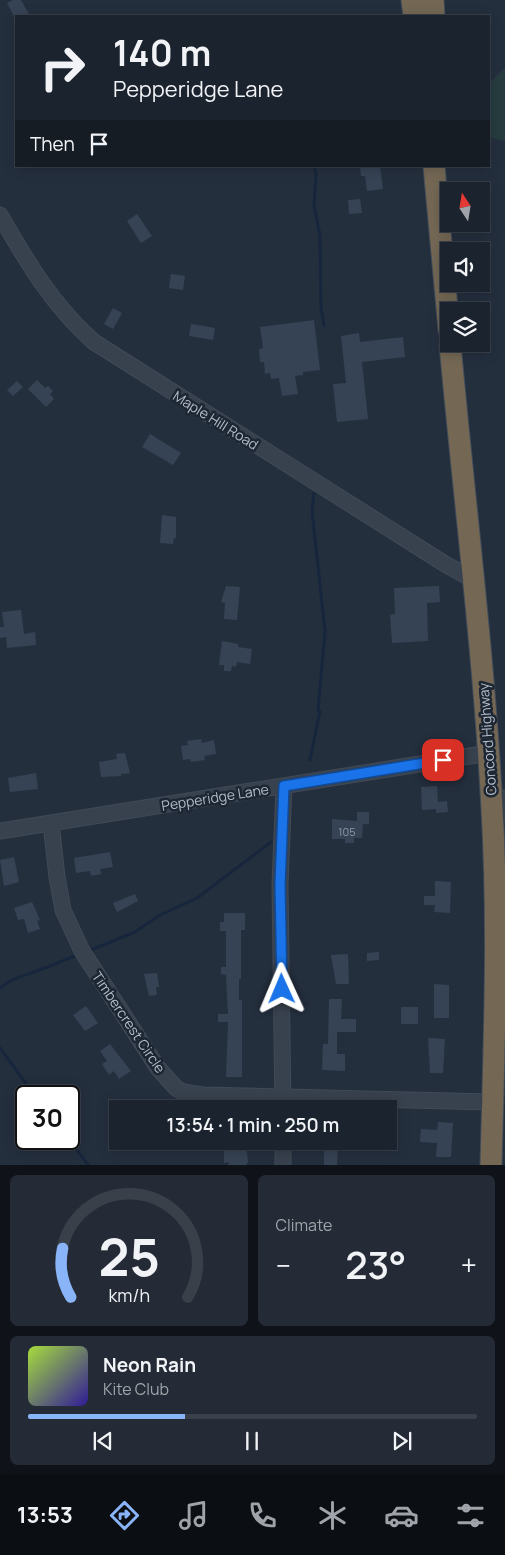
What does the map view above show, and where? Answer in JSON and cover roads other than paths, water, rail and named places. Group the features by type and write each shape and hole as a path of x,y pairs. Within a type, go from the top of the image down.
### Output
{"highway":[{"path":"412,0 414,15"},
{"path":"433,0 434,15"},
{"path":"434,167 446,302"},
{"name":"Concord Highway","path":"451,352 489,753 501,807 495,945 492,1102 496,1157"}],"street":[{"name":"Maple Hill Road","path":"0,215 48,293 64,314 94,342 445,564 474,580"},
{"name":"Pepperidge Lane","path":"0,831 489,753"},
{"path":"283,1100 280,885 284,786"},
{"name":"Timbercrest Circle","path":"51,823 60,894 70,930 158,1068 176,1088 183,1092 260,1100"},
{"name":"Timbercrest Circle","path":"397,1102 492,1102"},
{"path":"283,1150 283,1165"}],"waterway":[{"path":"314,167 316,175 314,205 320,236 321,308 324,325"},
{"path":"310,760 320,711 318,710 325,631 312,511 314,493"},
{"path":"91,950 135,932 160,915 197,898 271,842"},
{"path":"0,988 15,979 75,956"},
{"path":"0,1048 27,1085"},
{"path":"77,1150 88,1165"}]}
